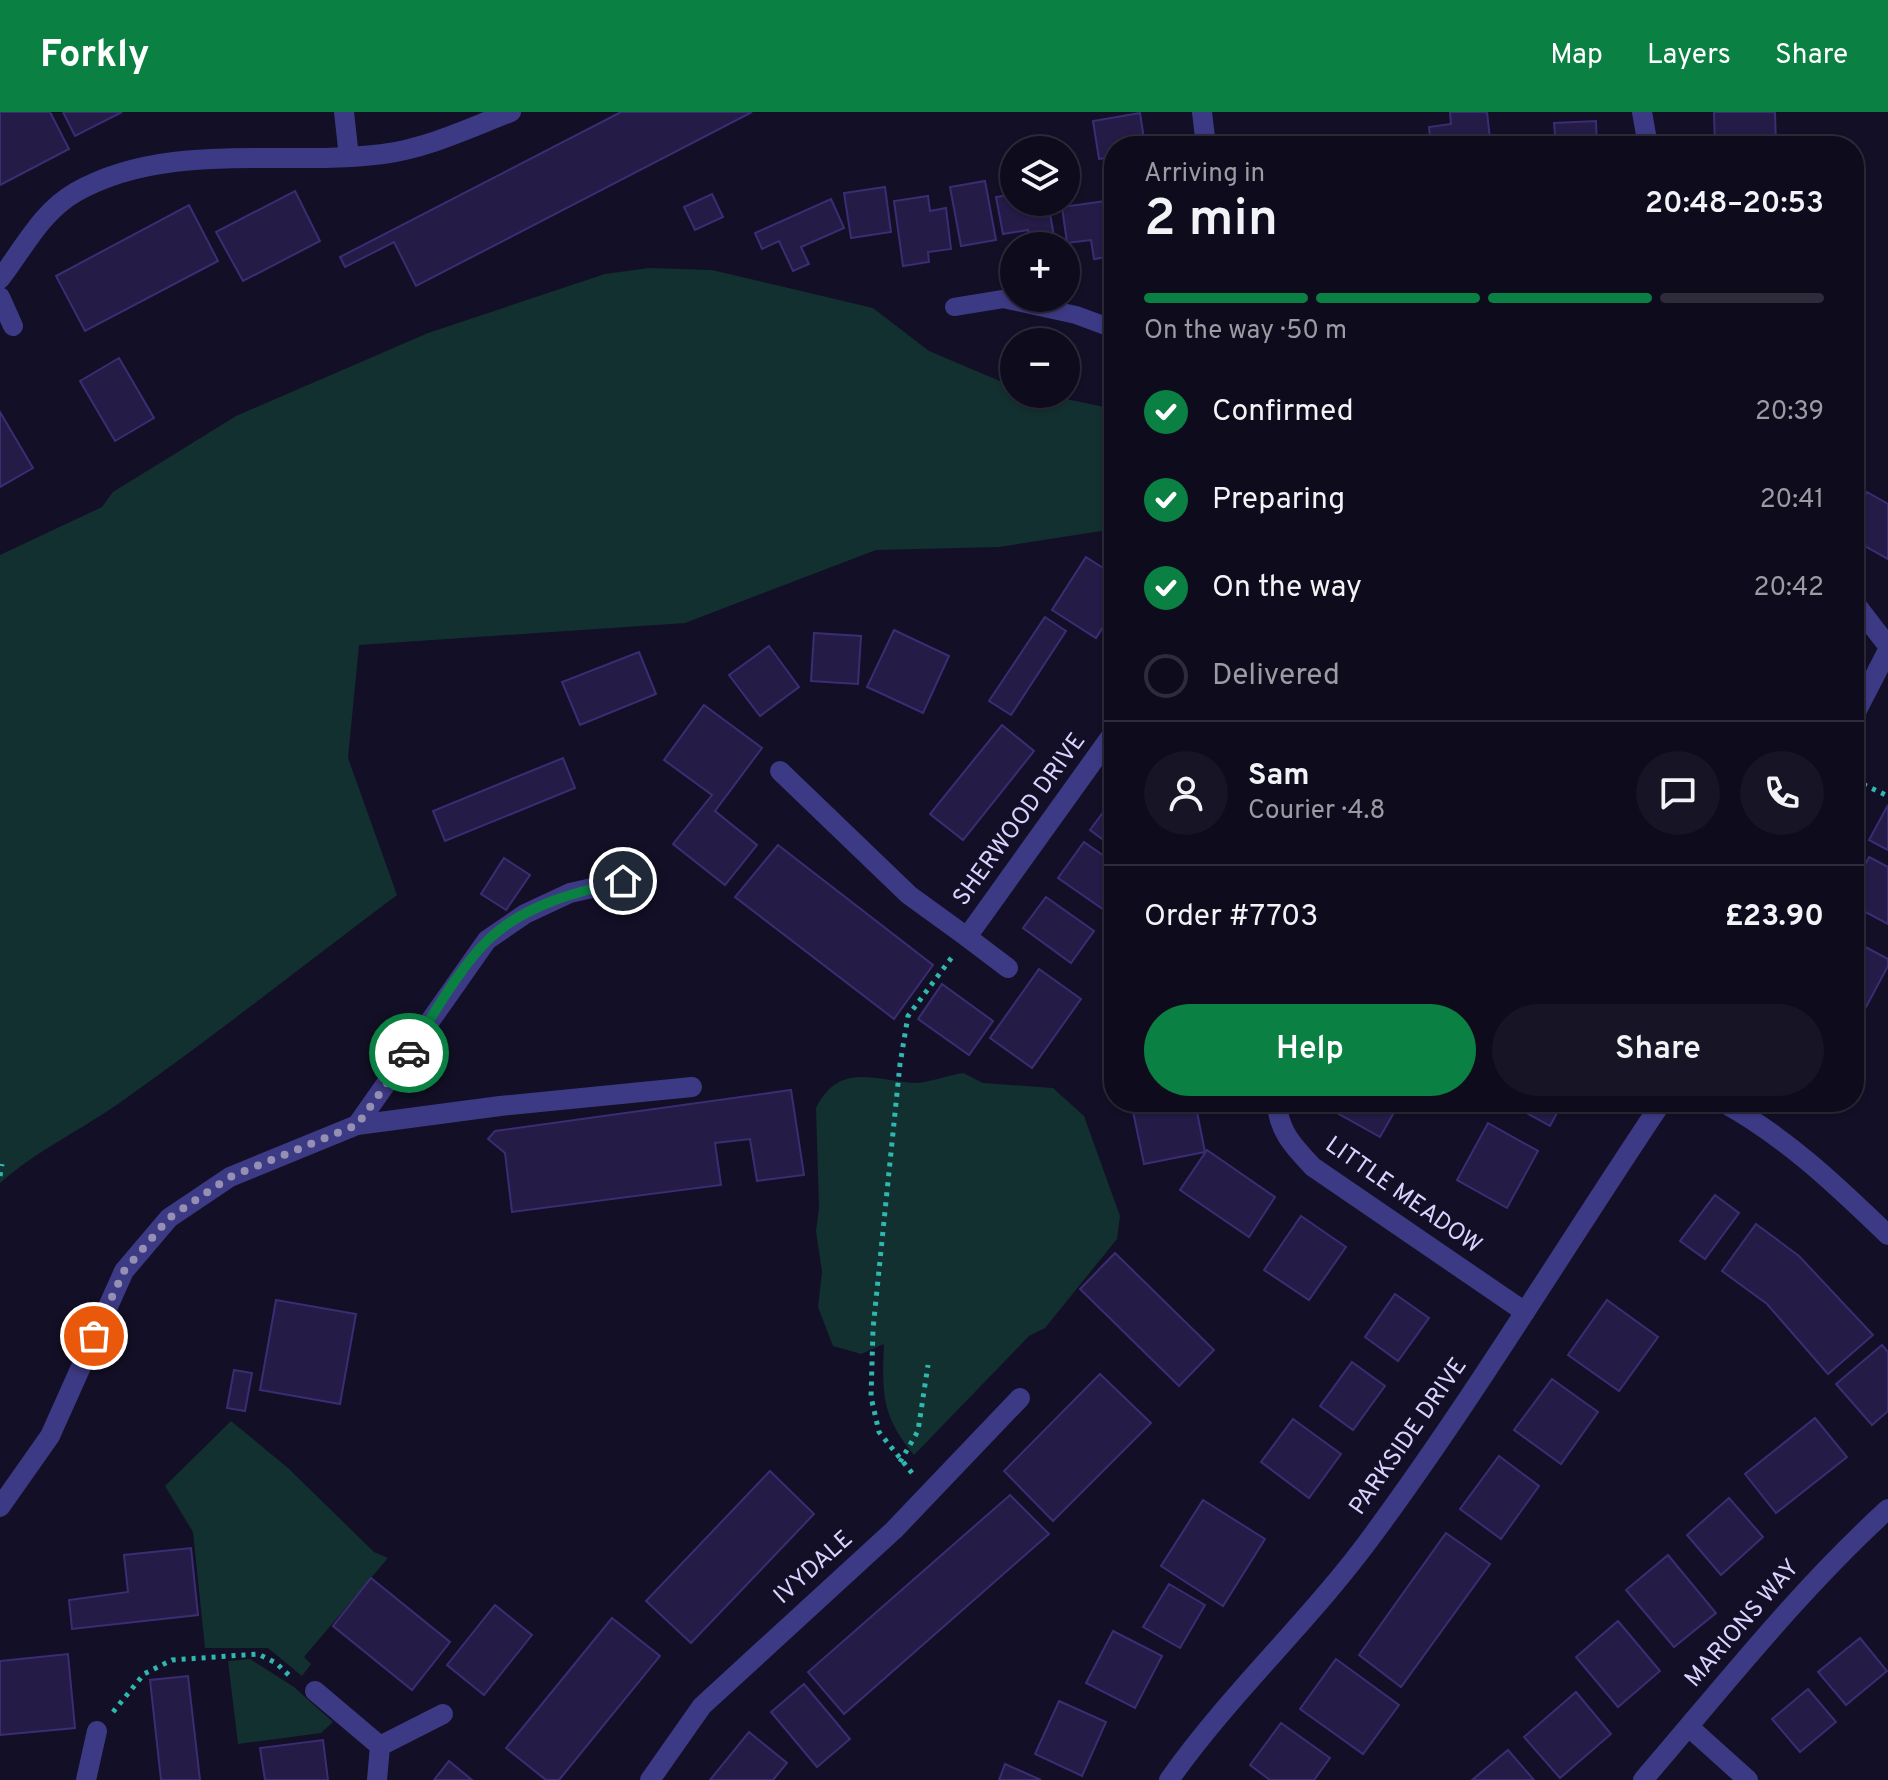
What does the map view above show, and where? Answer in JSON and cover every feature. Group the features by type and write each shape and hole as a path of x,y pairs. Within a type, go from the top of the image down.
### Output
{"street":[{"path":"344,112 349,157"},
{"path":"0,279 41,220 75,193 122,173 224,158 349,157 386,153 433,142 511,112"},
{"path":"1202,112 1205,136"},
{"path":"1642,112 1646,136"},
{"path":"0,297 13,326"},
{"path":"1864,616 1888,648 1864,696"},
{"name":"SHERWOOD DRIVE","path":"967,937 1104,746"},
{"name":"SHERWOOD DRIVE","path":"780,771 909,895 1008,968"},
{"path":"357,1125 487,940 525,914 570,893 623,881"},
{"path":"0,1507 50,1436 124,1271 169,1218 230,1177 357,1125 500,1106 692,1087"},
{"name":"LITTLE MEADOW","path":"1278,1112 1287,1139 1313,1167 1525,1312"},
{"name":"PARKSIDE DRIVE","path":"1169,1780 1238,1689 1373,1535 1525,1312 1655,1112"},
{"path":"1740,1112 1763,1125 1806,1160 1888,1235"},
{"name":"IVYDALE","path":"650,1780 702,1706 894,1530 1020,1398"},
{"name":"MARIONS WAY","path":"1643,1780 1826,1568 1888,1509"},
{"path":"315,1691 380,1746"},
{"path":"380,1746 443,1714"},
{"path":"1689,1727 1748,1780"},
{"path":"86,1780 97,1731"},
{"path":"377,1780 380,1746"}],"lane":[{"path":"954,307 1003,299 1076,315 1104,325"}],"path":[{"path":"1864,785 1888,796"},
{"path":"931,1491 900,1462 879,1432 871,1397 873,1329 900,1064 908,1016 967,937"},
{"path":"0,1176 2,1164"},
{"path":"900,1462 918,1431 928,1365"},
{"path":"97,1731 144,1674 172,1660 258,1654 276,1663 302,1688 315,1691"}],"green space":[{"path":"649,268 712,270 873,308 929,351 1000,381 1000,408 1080,408 1080,402 1104,407 1104,531 999,547 876,550 685,623 359,645 348,758 397,895 166,1070 0,1183 0,555 102,507 113,492 236,416 428,333 605,274"},
{"path":"963,1073 983,1083 1053,1088 1084,1116 1120,1216 1117,1239 1045,1328 1029,1336 914,1455 889,1415 883,1376 884,1344 861,1354 833,1346 818,1307 822,1272 816,1231 819,1208 816,1108 835,1084 847,1079 871,1077 914,1083"},
{"path":"231,1421 288,1468 374,1552 388,1558 304,1657 311,1664 302,1676 268,1648 205,1648 193,1532 165,1486"},
{"path":"250,1659 294,1687 333,1722 321,1733 238,1744 228,1661"}],"building":[{"path":"0,112 50,112 69,149 0,185"},
{"path":"63,112 122,112 75,136"},
{"path":"621,112 752,112 416,286 394,242 345,267 340,257"},
{"path":"1450,112 1487,112 1490,136 1430,136 1429,127 1451,124"},
{"path":"1714,112 1775,112 1776,136 1715,136"},
{"path":"1140,113 1143,136 1104,136 1104,158 1099,159 1093,121"},
{"path":"1596,121 1597,136 1555,136 1554,123"},
{"path":"985,181 996,240 961,246 950,187"},
{"path":"885,187 891,232 851,238 844,193"},
{"path":"295,191 320,241 243,281 216,232"},
{"path":"712,194 723,217 695,230 684,207"},
{"path":"928,196 930,211 946,208 951,249 928,252 929,262 903,266 894,201"},
{"path":"1000,196 1000,216 1050,216 1053,232 1003,232 996,197"},
{"path":"831,199 844,228 801,247 809,264 793,271 779,241 762,249 755,233"},
{"path":"1104,201 1104,258 1094,259 1091,240 1080,241 1080,232 1065,232 1063,216 1080,216 1080,205"},
{"path":"189,205 218,261 85,331 56,276"},
{"path":"119,358 154,418 115,441 80,381"},
{"path":"0,412 33,468 0,487"},
{"path":"1867,492 1888,504 1888,559 1864,546 1864,497"},
{"path":"1086,557 1104,569 1104,626 1096,638 1052,610"},
{"path":"1045,617 1066,631 1011,715 989,701"},
{"path":"894,630 949,656 923,713 867,687"},
{"path":"814,633 861,636 858,684 811,681"},
{"path":"769,646 799,687 760,716 729,675"},
{"path":"639,652 656,694 580,725 562,682"},
{"path":"704,705 762,748 715,811 757,845 725,885 673,844 712,795 664,760"},
{"path":"1002,725 1034,751 963,840 930,814"},
{"path":"563,758 575,788 445,841 433,811"},
{"path":"1888,805 1888,850 1869,840"},
{"path":"1104,811 1104,840 1090,830"},
{"path":"1084,842 1104,856 1104,910 1058,878"},
{"path":"778,845 933,965 894,1019 735,897"},
{"path":"1869,857 1888,867 1888,924 1864,911 1864,867"},
{"path":"504,858 530,875 506,910 481,894"},
{"path":"1046,897 1094,931 1071,963 1023,928"},
{"path":"1864,946 1888,959 1888,966 1865,1009"},
{"path":"1039,969 1081,999 1032,1068 990,1038"},
{"path":"942,984 993,1021 969,1055 918,1019"},
{"path":"791,1090 804,1175 757,1181 750,1139 715,1143 721,1185 512,1212 505,1153 488,1139 495,1131"},
{"path":"1133,1112 1197,1112 1205,1152 1144,1164"},
{"path":"1335,1112 1394,1112 1380,1137"},
{"path":"1525,1112 1558,1112 1550,1126"},
{"path":"1488,1123 1538,1151 1507,1208 1457,1180"},
{"path":"1207,1150 1275,1197 1249,1237 1180,1190"},
{"path":"1715,1195 1739,1213 1705,1259 1680,1241"},
{"path":"1301,1216 1346,1247 1309,1300 1264,1270"},
{"path":"1756,1224 1799,1256 1873,1335 1828,1374 1767,1304 1722,1271"},
{"path":"1115,1253 1214,1350 1179,1386 1080,1289"},
{"path":"1395,1294 1429,1318 1398,1361 1365,1337"},
{"path":"276,1300 356,1314 340,1404 260,1390"},
{"path":"1607,1300 1658,1337 1619,1391 1568,1355"},
{"path":"1882,1345 1888,1352 1888,1411 1872,1425 1836,1384"},
{"path":"1352,1362 1385,1386 1353,1430 1320,1406"},
{"path":"234,1370 252,1373 245,1411 227,1408"},
{"path":"1100,1374 1151,1423 1053,1521 1004,1471"},
{"path":"1552,1379 1598,1412 1561,1464 1514,1430"},
{"path":"1815,1418 1847,1457 1776,1513 1745,1474"},
{"path":"1293,1419 1341,1454 1309,1498 1261,1462"},
{"path":"1499,1456 1539,1486 1501,1539 1460,1509"},
{"path":"770,1471 814,1514 691,1643 646,1601"},
{"path":"1010,1495 1049,1534 844,1714 808,1672"},
{"path":"1729,1498 1763,1537 1721,1575 1687,1535"},
{"path":"1203,1500 1265,1539 1223,1606 1161,1566"},
{"path":"1446,1533 1490,1564 1401,1687 1359,1655"},
{"path":"191,1548 198,1615 72,1629 69,1600 128,1592 124,1555"},
{"path":"1668,1555 1716,1613 1674,1647 1626,1590"},
{"path":"371,1578 450,1642 412,1690 333,1626"},
{"path":"1169,1584 1205,1605 1180,1648 1143,1627"},
{"path":"495,1605 532,1635 484,1695 447,1665"},
{"path":"612,1618 660,1656 559,1780 546,1780 506,1748"},
{"path":"1618,1621 1660,1671 1618,1707 1576,1657"},
{"path":"1113,1631 1162,1656 1135,1708 1086,1683"},
{"path":"1860,1638 1887,1671 1846,1705 1818,1672"},
{"path":"68,1654 75,1728 0,1735 0,1661"},
{"path":"1336,1659 1399,1705 1363,1754 1300,1709"},
{"path":"188,1676 200,1780 161,1780 150,1680"},
{"path":"804,1684 850,1739 817,1767 771,1712"},
{"path":"1808,1689 1836,1722 1800,1752 1772,1719"},
{"path":"1576,1692 1611,1734 1560,1778 1524,1737"},
{"path":"1059,1701 1106,1722 1082,1776 1035,1754"},
{"path":"1281,1723 1330,1758 1314,1780 1270,1780 1250,1765"},
{"path":"749,1732 787,1763 773,1780 710,1780"},
{"path":"323,1740 328,1780 265,1780 260,1748"},
{"path":"1508,1750 1534,1780 1472,1780"},
{"path":"449,1761 472,1780 434,1780"},
{"path":"1005,1764 1041,1780 999,1780"}],"way so far":[{"path":"94,1336 124,1271 169,1218 230,1177 357,1125 409,1053"}],"route":[{"path":"409,1053 487,940 525,914 570,893 623,881"}]}
